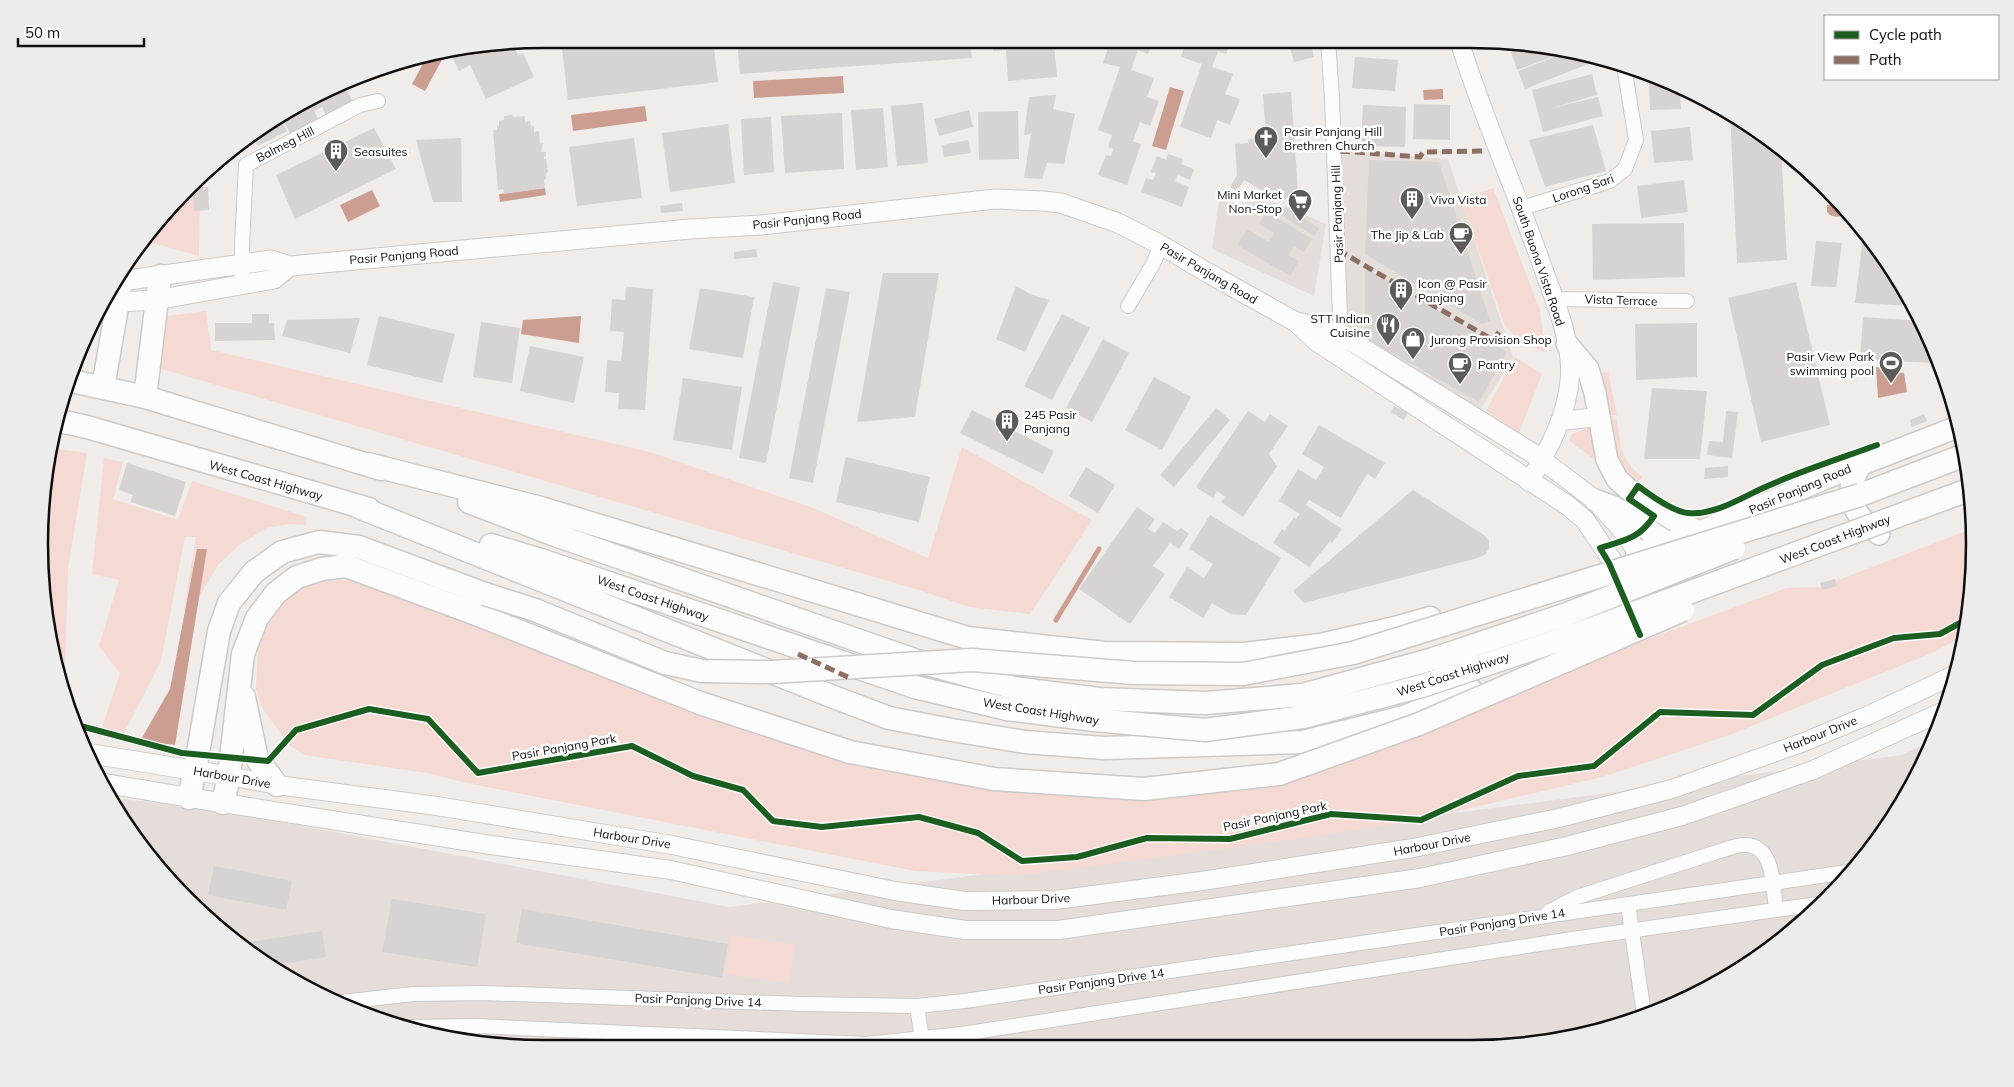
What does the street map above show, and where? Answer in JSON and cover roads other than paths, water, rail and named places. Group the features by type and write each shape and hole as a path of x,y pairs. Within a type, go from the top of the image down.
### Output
{"highway":[{"path":"145,397 160,276"},
{"path":"103,387 112,298"},
{"name":"West Coast Highway","path":"75,382 145,397 368,464 555,535 922,663 1014,688 1098,699 1206,704 1302,696 1432,659 1567,614 1860,495 1959,457"},
{"name":"West Coast Highway","path":"63,422 87,427 541,560 915,687 1007,709 1094,720 1205,730 1303,717 1422,686 1874,531 1963,491"},
{"path":"368,464 541,508 968,638 1105,653 1244,654 1320,644 1395,628 1538,588 1613,562"},
{"path":"188,798 195,770 219,631 230,603 254,572 282,552 319,542 359,547 485,594 535,610 665,663 702,671 772,672 972,660 1134,673 1243,674 1353,653 1860,495"},
{"path":"356,506 889,718 1025,742 1104,748 1303,742 1404,717 1633,625"},
{"path":"224,803 229,776 243,654 257,618 276,593 297,577 322,569 346,566 476,614 700,703 850,752 994,779 1144,789 1279,774 1420,724 1874,531"},
{"path":"240,679 257,760 277,785"}],"main road":[{"name":"Pasir Panjang Road","path":"117,291 160,276 271,260 290,266 690,229 761,225 995,199 1061,203 1118,223 1161,245 1296,322 1316,341 1340,358 1567,505 1585,520 1613,562 1642,597 1673,611"},
{"name":"Pasir Panjang Road","path":"116,292 156,300 274,279 290,266"},
{"name":"Pasir Panjang Road","path":"1296,322 1324,328 1341,336 1542,460 1595,500 1618,525 1639,553"},
{"path":"1567,344 1588,369 1595,393 1607,460 1612,472 1623,486 1672,519 1700,532"},
{"name":"Pasir Panjang Road","path":"1613,562 1700,532 1862,464 1953,429"},
{"path":"1862,464 1853,476 1850,492 1853,508 1859,517 1874,531"},
{"path":"1595,500 1614,508 1668,543"},
{"path":"1633,625 1874,531 1964,502"},
{"path":"1633,625 1642,597 1639,553"},
{"name":"Harbour Drive","path":"95,754 229,776"},
{"name":"Harbour Drive","path":"110,784 224,803"}],"street":[{"name":"Pasir Panjang Hill","path":"1329,48 1341,336 1340,358"},
{"name":"South Buona Vista Road","path":"1461,48 1468,70 1522,208 1554,298 1567,344 1570,376 1565,408 1542,460 1529,482"},
{"name":"Lorong Sari","path":"1522,208 1610,181 1626,169 1636,140 1625,72"},
{"name":"Balmeg Hill","path":"242,284 246,164 360,105 378,101"},
{"path":"1128,306 1153,264 1161,245"},
{"name":"Vista Terrace","path":"1554,298 1687,301"},
{"path":"1560,421 1599,417"},
{"name":"Harbour Drive","path":"229,776 277,785 437,806 672,845 895,891 965,902 1055,900 1202,881 1413,848 1559,818 1672,789 1804,742 1869,715 1948,678"},
{"name":"Harbour Drive","path":"224,803 491,845 671,870 891,919 965,930 1059,930 1420,878 1567,846 1682,816 1813,770 1936,715"},
{"path":"1536,918 1577,897 1723,850 1746,845 1760,849 1768,860 1776,910"},
{"name":"Pasir Panjang Drive 14","path":"352,1001 413,994 483,993 792,1004 917,1006 1536,918 1842,872"},
{"path":"1628,904 1643,1008"},
{"path":"932,1040 1809,905"},
{"path":"917,1006 922,1040"},
{"path":"432,1027 477,1026 780,1040"}],"waterway":[{"path":"1056,620 1099,549"}],"place":[{"name":"Pasir Panjang Hill Brethren Church","path":"1266,159"},
{"name":"Seasuites","path":"336,172"},
{"name":"Viva Vista","path":"1412,220"},
{"name":"Mini Market Non-Stop","path":"1300,222"},
{"name":"The Jip & Lab","path":"1461,255"},
{"name":"Icon @ Pasir Panjang","path":"1401,311"},
{"name":"STT Indian Cuisine","path":"1388,346"},
{"name":"Jurong Provision Shop","path":"1413,360"},
{"name":"Pasir View Park swimming pool","path":"1891,384"},
{"name":"Pantry","path":"1460,385"},
{"name":"245 Pasir Panjang","path":"1007,442"}]}
